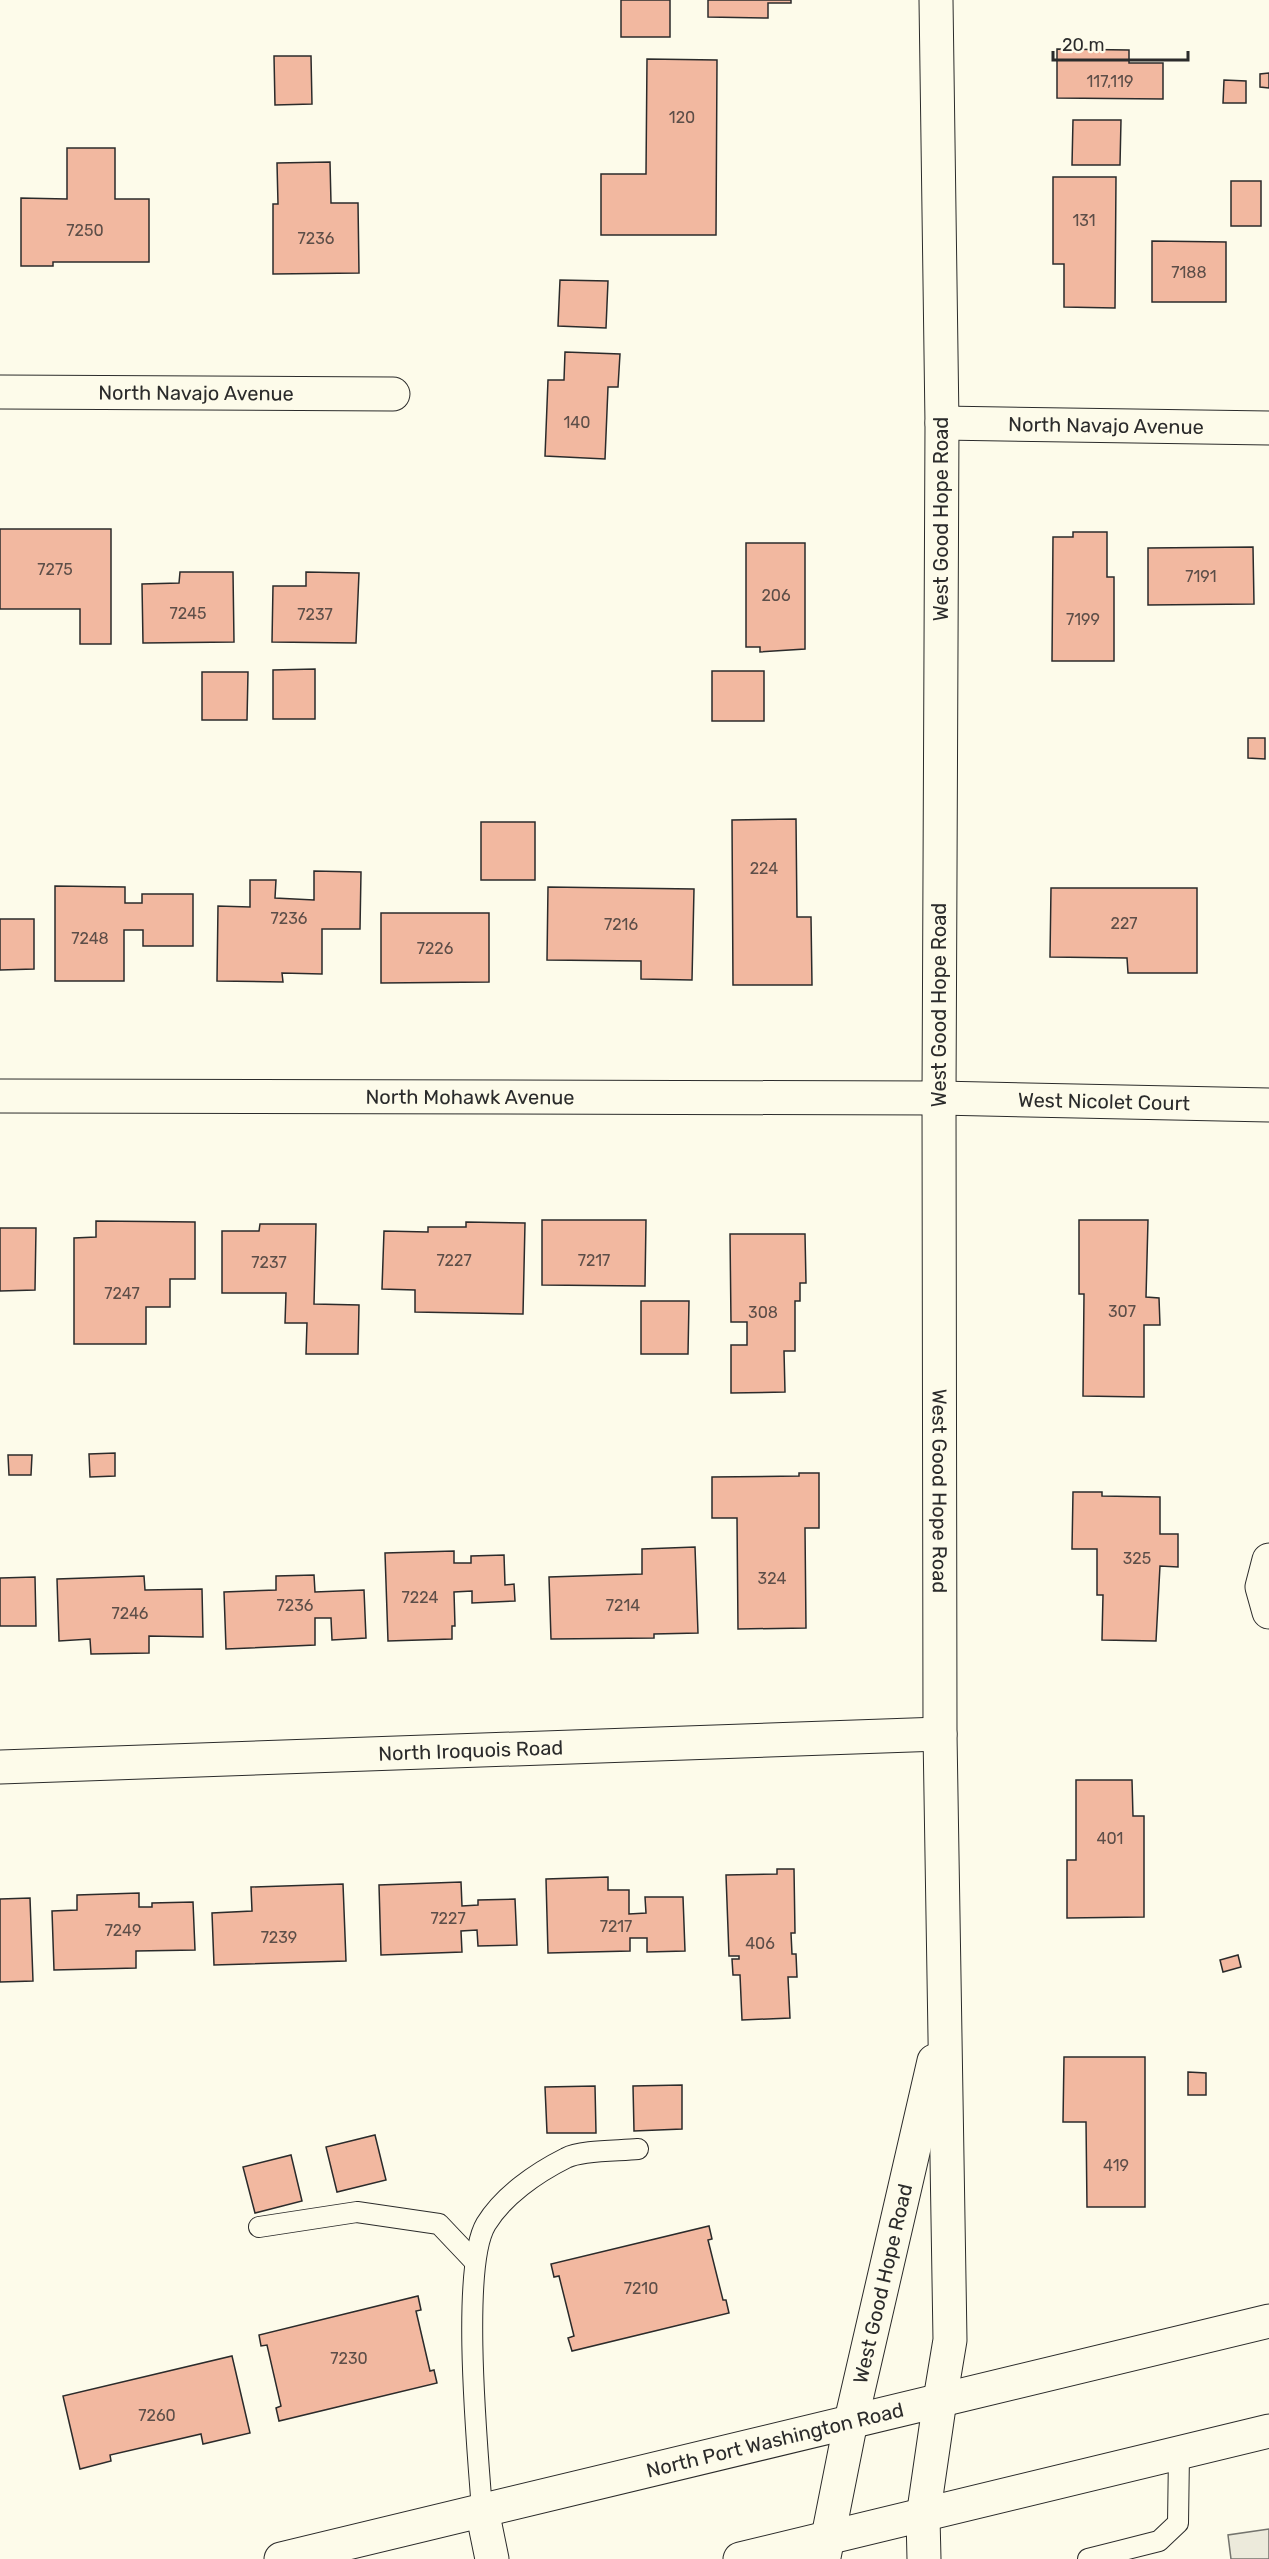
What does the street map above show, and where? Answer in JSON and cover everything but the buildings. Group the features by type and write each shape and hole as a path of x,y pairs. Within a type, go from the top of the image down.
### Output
{"street":[{"name":"West Good Hope Road","path":"924,2559 923,2517 950,2340 940,1734 939,1098 942,423 936,0"},
{"name":"North Navajo Avenue","path":"0,392 393,394"},
{"name":"North Navajo Avenue","path":"942,423 1269,428"},
{"name":"North Mohawk Avenue","path":"0,1096 939,1098"},
{"name":"West Nicolet Court","path":"939,1098 1269,1105"},
{"path":"1269,1560 1262,1587 1269,1612"},
{"name":"North Iroquois Road","path":"0,1767 940,1734"},
{"name":"West Good Hope Road","path":"825,2549 851,2421 946,2010"},
{"name":"North Port Washington Road","path":"281,2559 1269,2321"},
{"path":"740,2559 825,2549 923,2517 1269,2432"},
{"path":"482,2510 492,2559"}],"lane":[{"path":"482,2510 475,2419 475,2262 485,2226 514,2190 568,2157 638,2149"},
{"path":"259,2227 357,2212 439,2224 475,2262"},
{"path":"1088,2559 1159,2541 1178,2523 1179,2454"}],"shaded area":[{"path":"1269,2529 1269,2559 1231,2559 1228,2535"}]}
